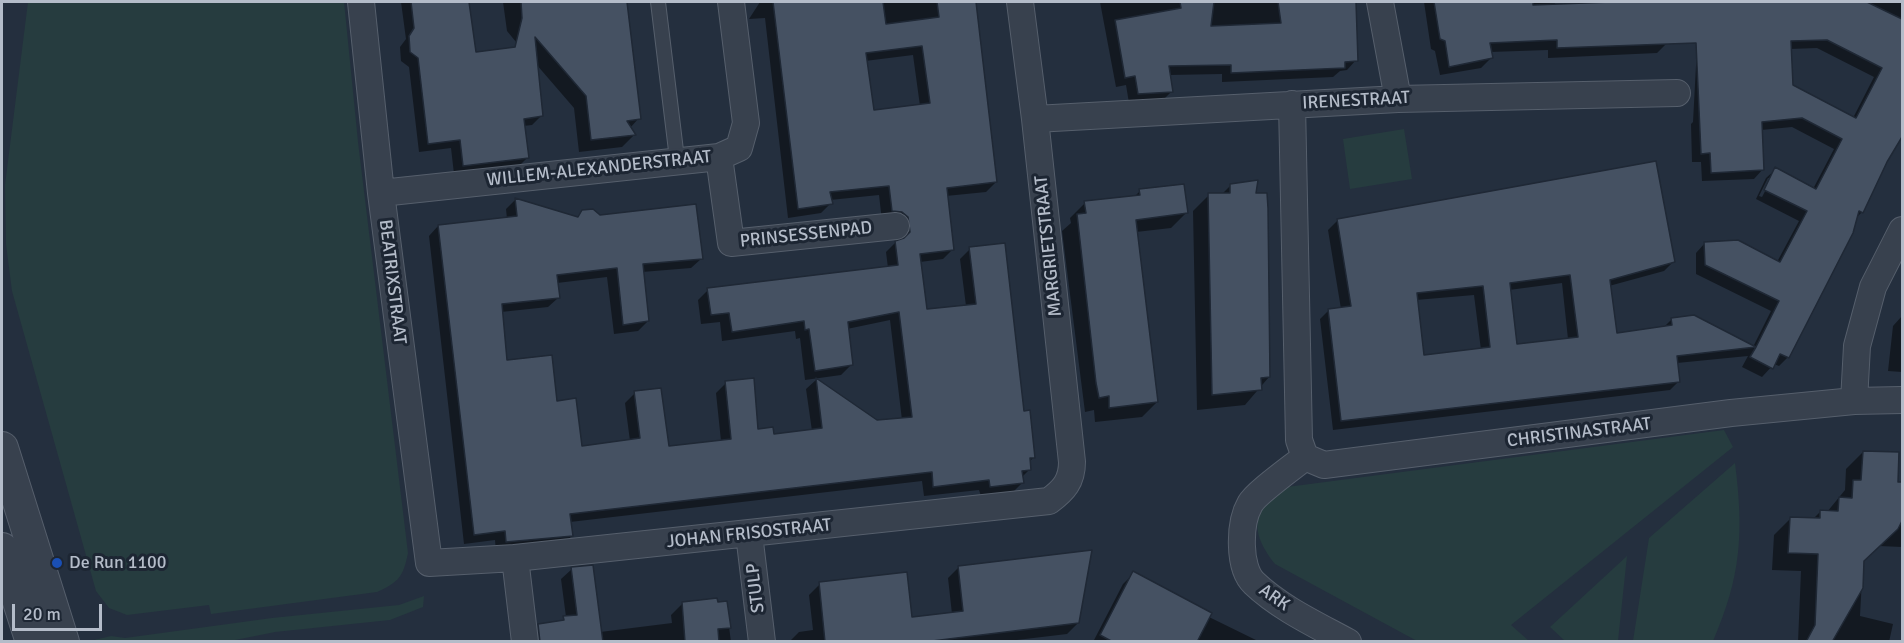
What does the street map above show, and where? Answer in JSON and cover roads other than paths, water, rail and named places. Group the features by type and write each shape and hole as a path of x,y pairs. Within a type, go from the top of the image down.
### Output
{"street":[{"name":"BEATRIXSTRAAT","path":"361,2 381,193 429,562"},
{"name":"WILLEM-ALEXANDERSTRAAT","path":"381,193 677,159 719,157 740,148 746,123 731,2"},
{"name":"MARGRIETSTRAAT","path":"1020,2 1072,462 1072,472 1065,490"},
{"path":"1380,2 1398,99"},
{"name":"IRENESTRAAT","path":"1035,119 1398,99 1677,93"},
{"path":"1292,104 1299,440 1305,457"},
{"name":"PRINSESSENPAD","path":"719,157 731,243 896,226"},
{"path":"1854,401 1857,346 1873,287 1902,230"},
{"name":"CHRISTINASTRAAT","path":"1305,457 1324,465 1731,413 1854,401 1902,400"},
{"path":"2,448 63,642"},
{"name":"ARK","path":"1305,457 1250,502 1243,525 1243,556 1252,582 1298,615 1345,641"},
{"name":"JOHAN FRISOSTRAAT","path":"429,562 515,558 1049,501 1065,490"},
{"name":"STULP","path":"750,534 762,642"},
{"path":"2,549 32,642"},
{"path":"515,558 525,642"}],"lane":[{"path":"658,2 677,159"}],"place":[{"name":"De Run 1100","path":"57,563"}]}
